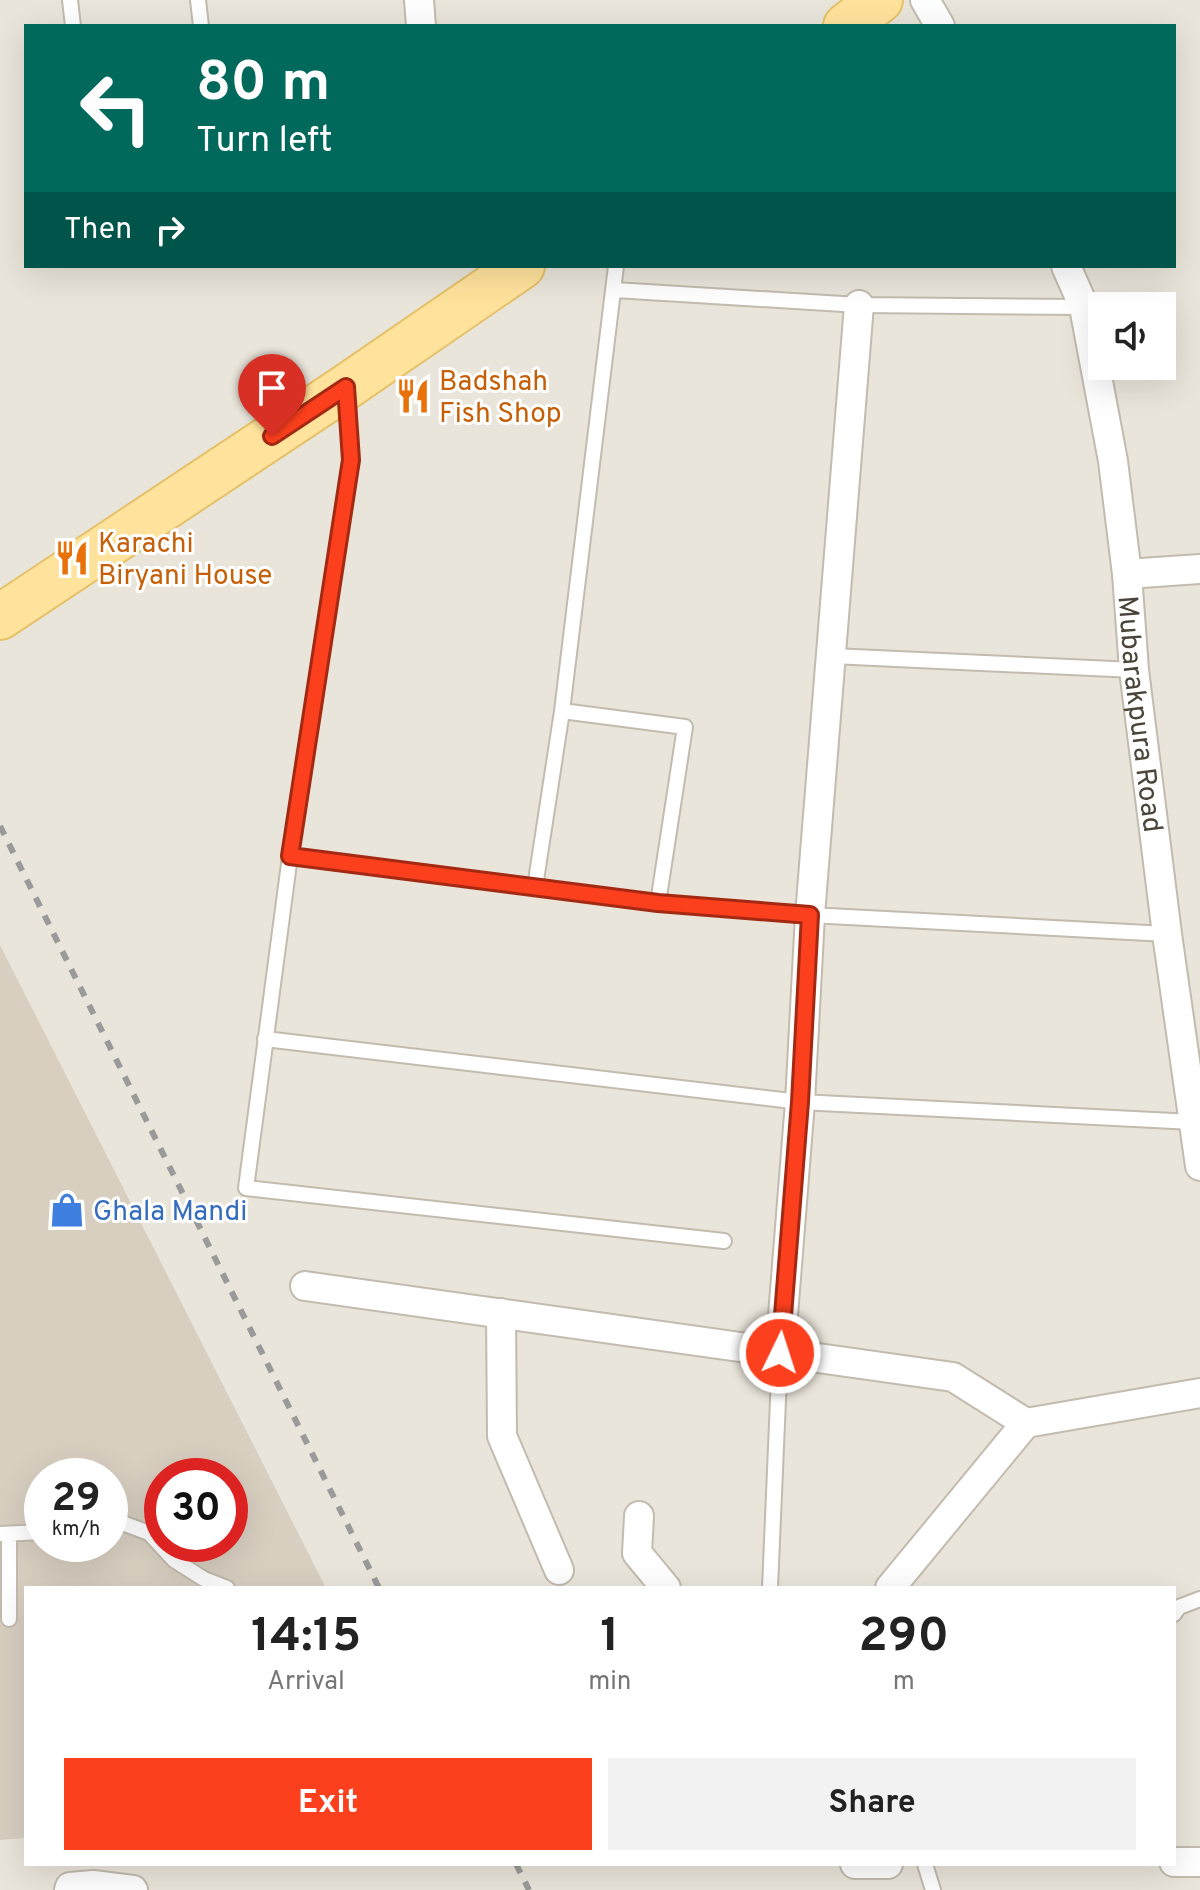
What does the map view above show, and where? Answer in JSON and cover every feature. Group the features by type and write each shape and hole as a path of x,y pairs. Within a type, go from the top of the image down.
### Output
{"main road":[{"path":"0,617 346,387 501,272"}],"street":[{"path":"419,0 421,24"},
{"path":"925,0 939,24"},
{"name":"Mubarakpura Road","path":"1067,268 1084,307 1113,461 1127,574 1134,670 1200,1166"},
{"path":"780,1353 800,1102 810,915 859,305"},
{"path":"1127,574 1200,569"},
{"path":"305,1286 953,1377 1026,1423"},
{"path":"501,1313 502,1436 559,1570"},
{"path":"892,1586 1026,1423 1200,1393"},
{"path":"639,1516 637,1553 664,1586"},
{"path":"1176,1862 1200,1862"},
{"path":"69,1890 70,1887 93,1885 133,1890"}],"lane":[{"path":"70,0 73,24"},
{"path":"198,0 201,24"},
{"path":"535,887 562,711 616,268"},
{"path":"615,290 859,305 1084,307"},
{"path":"346,387 351,460 290,856 246,1188 724,1241"},
{"path":"832,656 1134,670"},
{"path":"562,711 685,727 658,903"},
{"path":"290,856 658,903 810,915 1167,934"},
{"path":"265,1039 800,1102 1193,1122"},
{"path":"770,1586 780,1353"},
{"path":"128,1525 149,1533 174,1560 222,1586"},
{"path":"9,1619 4,1534 24,1533"},
{"path":"1176,1611 1200,1599"},
{"path":"926,1866 933,1890"}],"shaded area":[{"path":"0,0 1200,0 1200,1890 0,1890"}],"building":[{"name":"Ghala Mandi","path":"0,945 325,1586 24,1586 24,1838 0,1840"}],"railway":[{"path":"0,826 378,1586"},
{"path":"517,1866 529,1890"}],"place":[{"name":"Badshah Fish Shop","path":"413,396"},
{"name":"Karachi Biryani House","path":"72,558"},
{"name":"Ghala Mandi","path":"67,1210"}],"route":[{"path":"272,436 346,387 351,460 290,856 658,903 810,915 800,1102 780,1353"}]}
